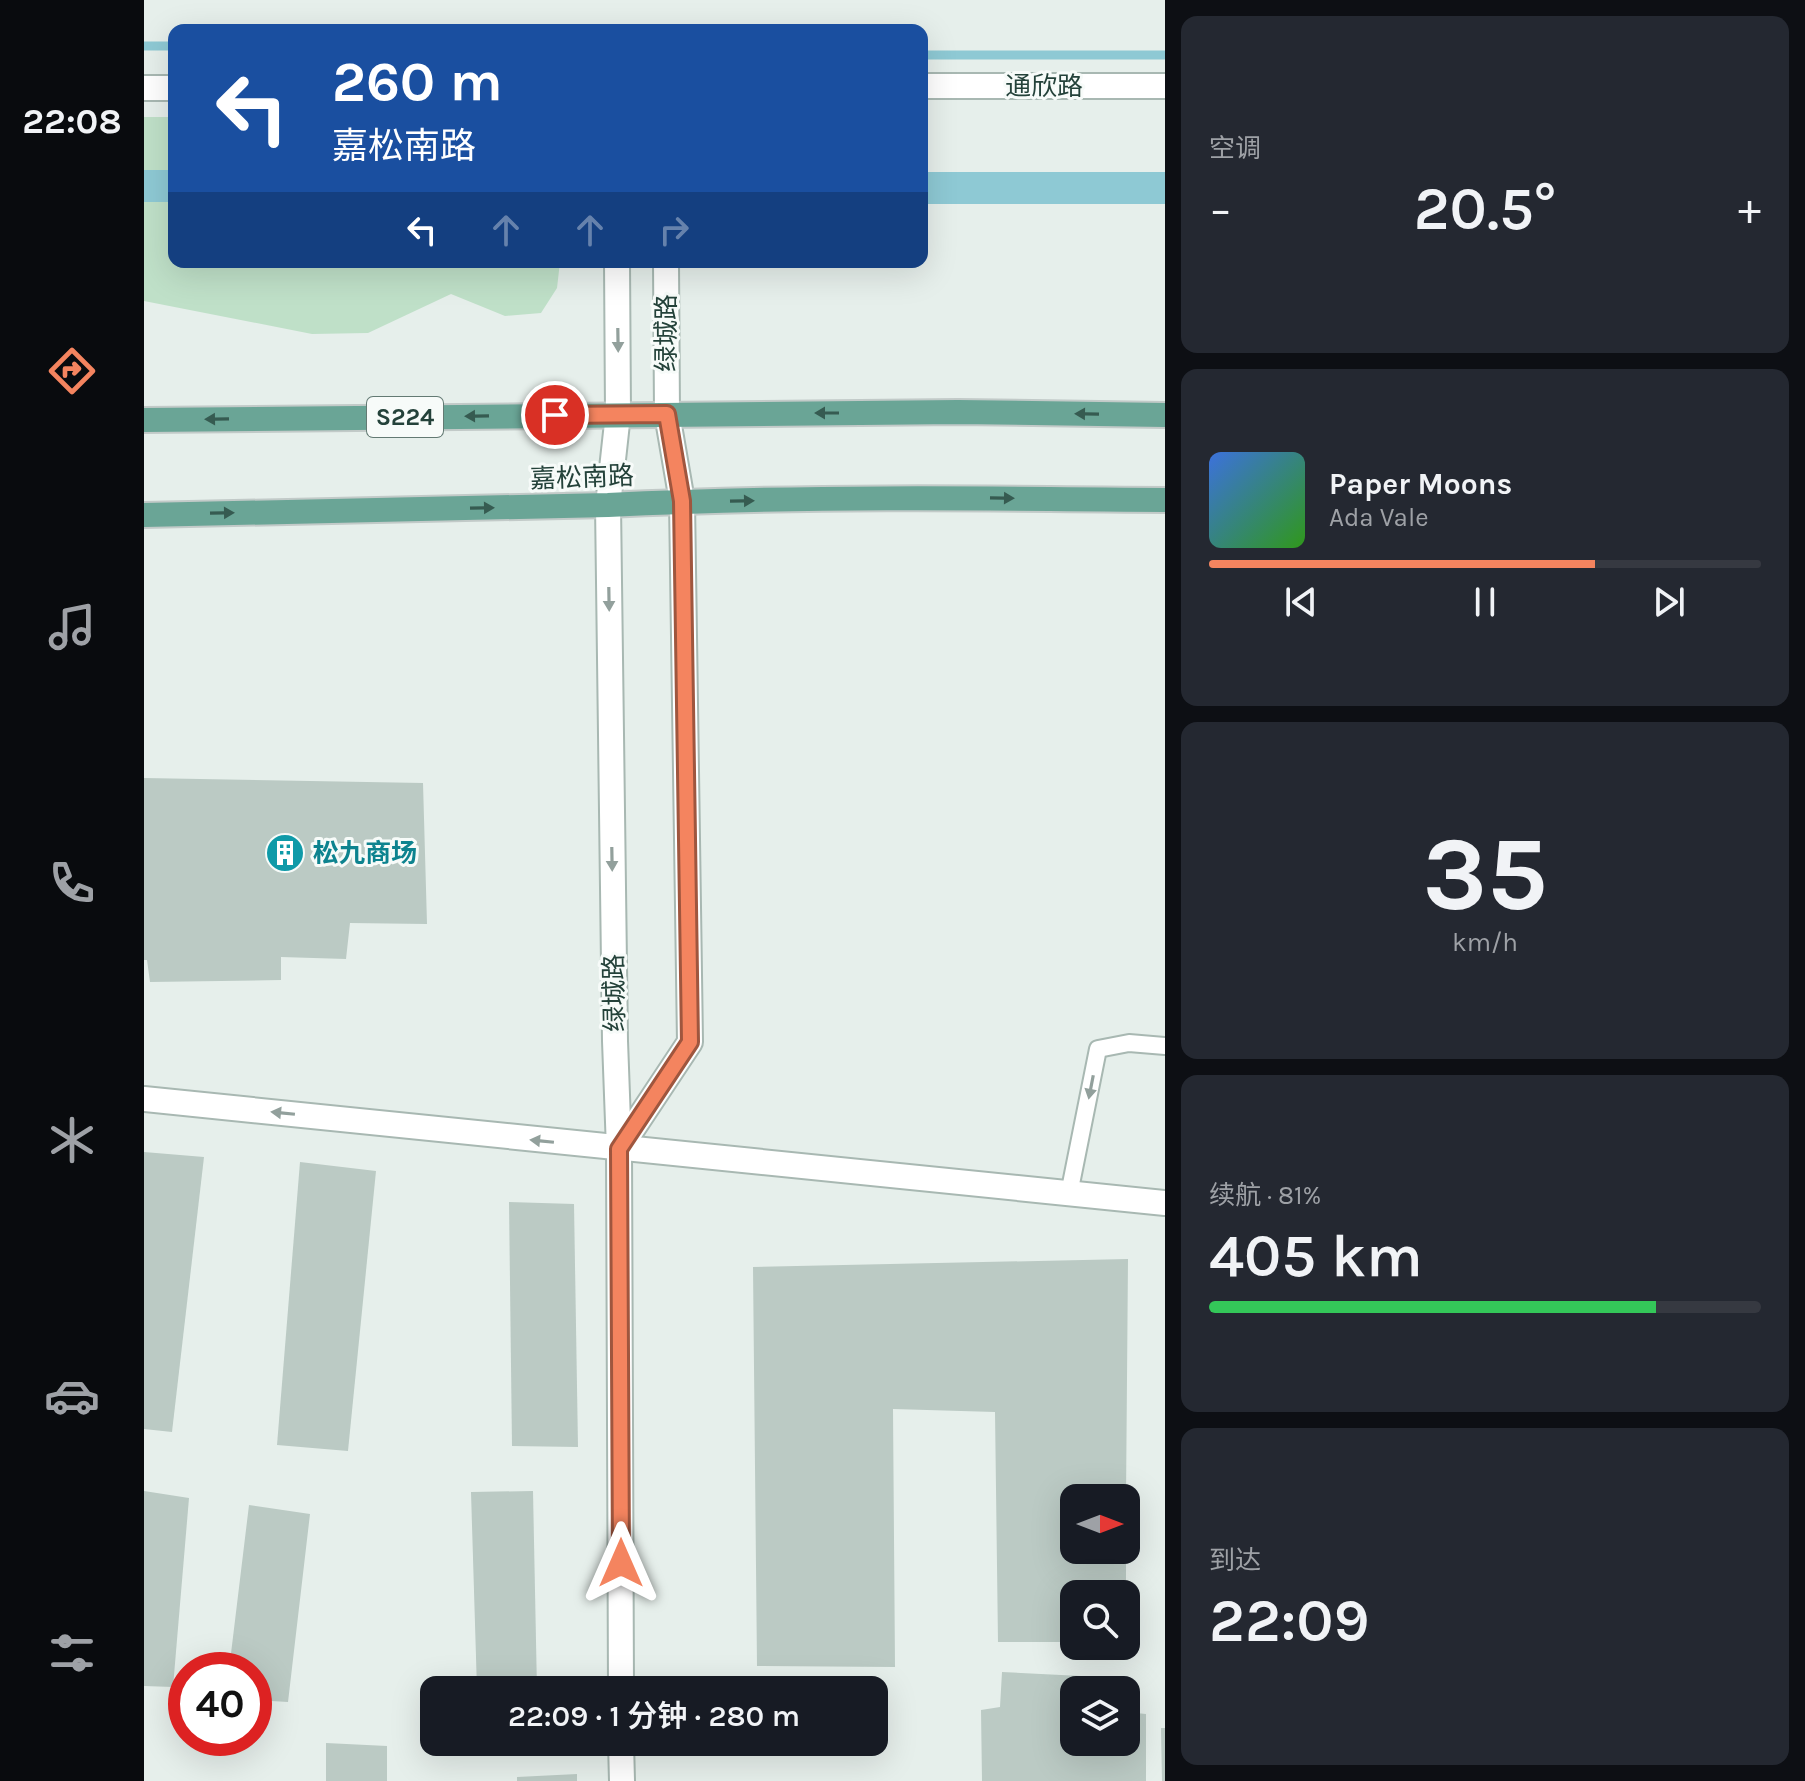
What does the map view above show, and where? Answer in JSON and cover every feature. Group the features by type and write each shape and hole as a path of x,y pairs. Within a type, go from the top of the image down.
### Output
{"main road":[{"name":"S224","path":"144,420 958,412 1165,415"},
{"name":"嘉松南路","path":"144,515 682,501 956,497 1165,500"}],"street":[{"name":"通欣路","path":"928,86 1165,86"},
{"path":"144,88 168,88"},
{"name":"绿城路","path":"617,268 618,414 608,505 619,1149 621,1676"},
{"name":"绿城路","path":"619,1149 690,1042 682,501 667,414 666,268"},
{"path":"144,1099 1165,1203"},
{"path":"621,1756 622,1781"}],"lane":[{"path":"1069,1194 1098,1049 1129,1043 1165,1046"}],"green space":[{"path":"144,117 168,117 168,268 559,268 557,288 541,313 505,316 451,294 368,333 312,334 144,301"}],"building":[{"name":"松九商场","path":"144,778 423,783 427,924 350,923 346,959 281,957 281,980 150,982 147,960 144,960"},
{"path":"144,1152 204,1157 172,1432 144,1429"},
{"path":"300,1162 376,1171 348,1451 277,1445"},
{"path":"509,1202 574,1204 578,1447 512,1446"},
{"path":"1128,1259 1126,1484 1060,1484 1060,1564 1126,1564 1126,1580 1060,1580 1060,1642 998,1642 995,1412 893,1409 895,1667 757,1666 753,1267"},
{"path":"144,1491 189,1498 176,1652 168,1652 168,1687 144,1686"},
{"path":"533,1491 537,1676 477,1676 471,1492"},
{"path":"249,1505 310,1514 288,1702 272,1701 272,1652 231,1652"},
{"path":"1002,1672 1081,1676 1060,1676 1060,1756 1140,1756 1140,1713 1146,1714 1146,1781 982,1781 981,1710 1000,1707"},
{"path":"1161,1728 1165,1728 1165,1781 1162,1781"},
{"path":"326,1743 387,1746 387,1781 326,1781"},
{"path":"577,1774 577,1781 517,1781 517,1777"}],"waterway":[{"path":"144,46 168,46"},
{"path":"928,55 1165,55"},
{"path":"144,186 168,186"},
{"path":"928,188 1165,188"}],"place":[{"name":"松九商场","path":"285,853"}],"route":[{"path":"555,415 667,414 682,501 690,1042 619,1149 621,1563"}]}
